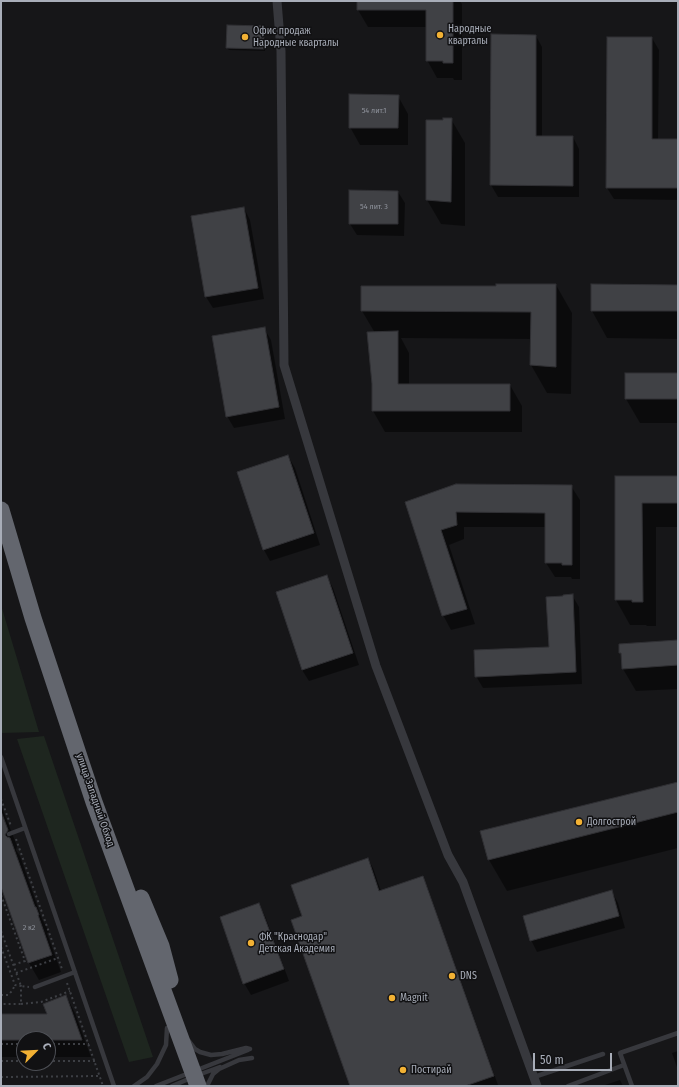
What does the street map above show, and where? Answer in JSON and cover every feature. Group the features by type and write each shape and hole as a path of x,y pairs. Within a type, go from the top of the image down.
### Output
{"highway":[{"name":"улица Западный Обход","path":"1,510 33,618 92,794 170,1010 190,1079"},
{"name":"улица Западный Обход","path":"1,534 71,755 167,1028 190,1079"}],"street":[{"path":"277,1 281,51 284,365 376,666 448,855 463,882 537,1086"}],"lane":[{"path":"1,757 114,1086"},
{"path":"11,833 25,828"},
{"path":"35,987 75,972"},
{"path":"170,1010 184,1032"},
{"path":"134,1086 147,1077 157,1064 166,1045 167,1028"},
{"path":"632,1086 620,1054 678,1033"},
{"path":"187,1039 195,1048 206,1054 222,1054 246,1048 250,1049 190,1079"},
{"path":"534,1077 603,1054"},
{"path":"190,1079 227,1064 252,1058"},
{"path":"156,1086 213,1074 227,1064"},
{"path":"568,1086 577,1084 624,1065"}],"path":[{"path":"1,799 11,833 65,976 103,1086"},
{"path":"1,895 25,961 13,965"},
{"path":"1,931 21,986 21,1004"},
{"path":"1,946 15,984 12,991 8,995 1,995"},
{"path":"16,973 58,958"},
{"path":"15,984 35,987"},
{"path":"1,1004 41,1002 70,991"},
{"path":"1,1044 16,1044"},
{"path":"56,1044 89,1044"},
{"path":"1,1061 16,1061"},
{"path":"56,1061 95,1061"},
{"path":"1,1077 100,1076"}],"shaded area":[{"path":"1,605 39,732 1,733"},
{"path":"44,736 153,1057 129,1062 17,739"}],"building":[{"name":"Народные кварталы","path":"357,1 453,1 453,63 443,63 443,61 426,61 426,10 357,10"},
{"name":"Офис продаж Народные кварталы","path":"227,25 264,26 264,49 226,48"},
{"path":"491,34 536,35 536,136 573,136 573,186 490,185"},
{"path":"607,37 652,37 652,139 678,139 678,188 606,188"},
{"path":"349,94 399,95 398,128 349,128"},
{"path":"443,118 452,118 451,202 426,200 426,120 443,120"},
{"path":"349,190 398,191 398,224 349,224"},
{"path":"244,207 258,288 205,297 191,216"},
{"path":"496,284 556,284 556,367 530,365 531,312 361,311 361,286 496,286"},
{"path":"591,284 678,285 678,311 591,311"},
{"path":"265,327 279,407 226,417 212,336"},
{"path":"398,331 398,384 510,384 510,411 372,411 372,384 367,332"},
{"path":"625,373 678,373 678,399 625,399"},
{"path":"288,455 314,533 263,550 237,472"},
{"path":"615,476 678,476 678,503 642,503 643,602 632,602 632,600 615,600"},
{"path":"456,484 572,485 572,565 562,565 562,563 545,563 545,513 456,512 457,525 441,530 467,609 442,616 405,502"},
{"path":"327,575 353,653 302,670 276,592"},
{"path":"573,594 576,672 475,677 474,650 549,647 546,597"},
{"path":"678,640 678,665 622,669 619,644"},
{"name":"Долгострой","path":"678,782 678,812 488,860 480,831"},
{"path":"2,814 8,830 5,835 10,838 39,915 52,955 28,963 1,887"},
{"name":"Magnit","path":"368,858 379,891 423,876 494,1076 465,1086 350,1086 291,920 302,916 291,885"},
{"path":"612,890 619,916 530,941 523,916"},
{"name":"ФК \"Краснодар\" Детская Академия","path":"259,903 284,969 243,984 220,917"},
{"path":"66,995 82,1040 56,1040 56,1031 16,1031 16,1040 1,1040 1,1014 47,1014 43,1004"}],"place":[{"name":"Народные кварталы","path":"440,35"},
{"name":"Офис продаж Народные кварталы","path":"245,37"},
{"name":"Долгострой","path":"579,822"},
{"name":"ФК \"Краснодар\" Детская Академия","path":"251,943"},
{"name":"DNS","path":"452,976"},
{"name":"Magnit","path":"392,998"},
{"name":"Постирай","path":"403,1070"}]}
